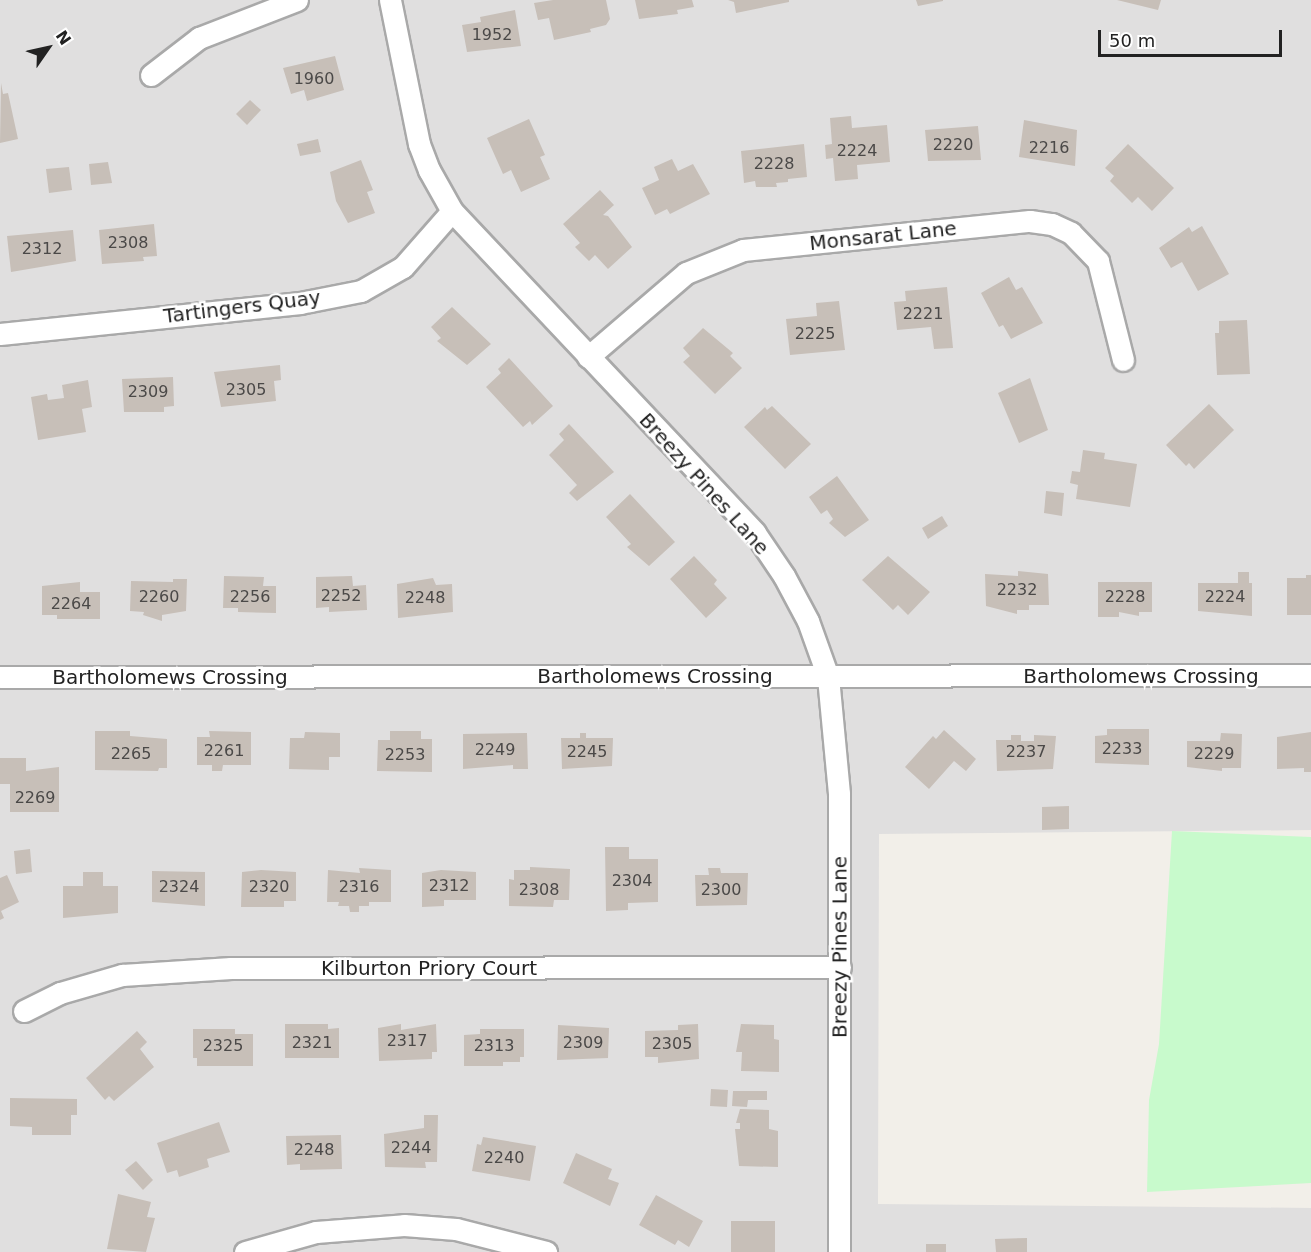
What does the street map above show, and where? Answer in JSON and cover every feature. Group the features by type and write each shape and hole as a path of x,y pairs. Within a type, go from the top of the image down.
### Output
{"street":[{"path":"151,75 199,38 297,0"},
{"name":"Breezy Pines Lane","path":"390,0 419,144 429,170 452,210 755,533 803,612 828,677 839,794 839,1252"},
{"name":"Tartingers Quay","path":"0,334 300,303 361,291 403,267 452,210"},
{"name":"Monsarat Lane","path":"588,357 686,273 734,253 1030,221 1052,224 1071,233 1098,261 1123,360"},
{"name":"Bartholomews Crossing","path":"0,677 1311,675"},
{"name":"Kilburton Priory Court","path":"24,1011 60,993 122,975 231,968 840,967"},
{"path":"245,1252 316,1232 404,1224 456,1229 546,1252"}],"shaded area":[{"path":"0,0 1311,0 1311,830 879,834 878,1204 1311,1208 1311,1252 0,1252"}],"green space":[{"path":"1172,831 1311,837 1311,1183 1147,1192 1149,1100 1159,1044"}],"building":[{"path":"553,0 606,0 610,19 606,25 590,29 591,32 554,40 549,18 538,20 534,3"},
{"path":"635,0 692,0 694,7 677,10 678,14 639,19"},
{"path":"728,0 789,0 789,2 736,13 734,2"},
{"path":"916,0 943,0 943,1 918,6"},
{"path":"1117,0 1161,0 1158,10"},
{"path":"515,10 521,46 467,52 462,25 481,22 480,17"},
{"path":"335,56 344,90 307,101 304,90 291,94 283,68"},
{"path":"1,83 3,94 8,93 18,139 0,143"},
{"path":"250,100 261,110 247,125 236,114"},
{"path":"851,116 852,128 887,125 890,162 857,165 858,179 835,181 833,158 826,159 825,145 832,144 830,118"},
{"path":"529,119 545,155 540,157 550,179 521,192 511,170 503,174 487,138"},
{"path":"1024,120 1077,130 1075,166 1019,157"},
{"path":"978,126 981,160 928,161 925,130"},
{"path":"318,139 321,152 300,156 297,144"},
{"path":"804,144 807,177 776,183 777,187 756,187 755,181 744,183 741,151"},
{"path":"1128,144 1174,188 1152,211 1138,197 1132,203 1110,181 1114,176 1105,168"},
{"path":"672,159 678,171 693,164 710,194 670,214 667,209 655,215 642,188 659,180 654,167"},
{"path":"361,160 373,190 367,192 375,213 348,223 336,201 330,172"},
{"path":"108,162 112,183 91,185 89,164"},
{"path":"69,167 72,190 49,193 46,169"},
{"path":"600,190 614,205 603,215 608,216 632,247 608,269 595,255 589,261 575,247 580,243 563,224"},
{"path":"154,224 157,256 143,257 144,261 102,264 99,230"},
{"path":"1202,226 1229,274 1198,291 1182,262 1171,268 1159,248 1189,227 1192,232"},
{"path":"73,230 76,261 11,272 7,236"},
{"path":"1009,277 1016,290 1022,287 1043,323 1011,339 1003,325 999,327 981,293"},
{"path":"947,287 953,348 934,349 931,327 897,330 894,302 906,301 905,291"},
{"path":"839,301 845,350 790,355 786,319 817,316 816,303"},
{"path":"452,307 491,344 467,365 437,341 441,338 431,327"},
{"path":"1247,320 1250,374 1217,375 1215,333 1219,333 1219,321"},
{"path":"703,328 733,353 730,356 742,368 715,394 683,362 690,356 683,348"},
{"path":"509,358 553,406 532,425 530,421 523,427 486,387 501,373 498,369"},
{"path":"280,365 281,380 274,381 276,401 221,407 214,372"},
{"path":"173,377 174,406 164,407 164,412 124,412 122,379"},
{"path":"1030,378 1048,430 1019,443 998,393"},
{"path":"88,380 92,407 82,409 86,432 38,440 31,397 47,394 48,400 64,398 62,385"},
{"path":"1209,404 1234,430 1194,469 1189,463 1186,466 1166,445"},
{"path":"772,406 811,444 785,469 744,427 765,407 767,410"},
{"path":"569,424 614,472 577,501 569,493 577,485 549,455 564,440 559,434"},
{"path":"1083,450 1105,453 1104,459 1137,464 1130,507 1076,499 1078,485 1070,483 1072,471 1080,472"},
{"path":"837,476 869,520 845,537 829,523 833,519 827,510 821,514 809,497"},
{"path":"1046,491 1064,493 1062,516 1044,513"},
{"path":"630,494 675,542 649,566 627,547 631,544 606,517"},
{"path":"942,516 948,526 928,539 922,528"},
{"path":"694,556 717,580 714,584 727,598 706,618 670,579"},
{"path":"888,556 930,592 908,615 898,605 893,610 862,580"},
{"path":"1018,571 1048,574 1049,605 1029,605 1029,610 1017,610 1017,614 986,606 985,574 1018,576"},
{"path":"1238,572 1249,572 1249,583 1252,583 1252,616 1198,611 1198,583 1238,583"},
{"path":"1306,575 1311,575 1311,615 1287,615 1287,578 1306,578"},
{"path":"224,576 264,577 263,586 276,586 276,613 238,612 238,608 223,608"},
{"path":"352,576 353,586 366,585 367,610 329,612 329,607 316,608 316,577"},
{"path":"433,578 436,585 452,584 453,612 398,618 397,584"},
{"path":"173,579 187,579 186,611 162,615 162,621 143,615 144,612 130,611 131,581 173,582"},
{"path":"80,582 80,592 100,592 100,619 57,619 57,615 42,615 42,586"},
{"path":"1098,582 1152,582 1152,612 1139,612 1139,616 1119,612 1119,617 1098,617"},
{"path":"1107,729 1149,729 1149,765 1095,763 1095,736 1107,735"},
{"path":"944,730 976,759 966,771 954,761 929,789 905,767 933,736 936,739"},
{"path":"95,731 130,731 130,736 167,739 167,768 159,768 158,771 95,770"},
{"path":"209,731 251,732 251,765 223,765 222,771 212,771 212,765 197,765 197,737 210,737"},
{"path":"390,731 421,731 421,739 432,739 432,772 377,771 378,740 390,740"},
{"path":"305,732 340,733 340,757 329,757 329,770 289,769 290,738 304,738"},
{"path":"1311,732 1311,772 1304,772 1304,768 1277,769 1277,737"},
{"path":"527,733 528,769 513,769 513,765 463,769 463,734"},
{"path":"580,733 586,733 586,738 613,738 612,766 562,769 561,738 580,738"},
{"path":"1221,733 1242,734 1241,768 1222,768 1222,771 1187,767 1187,741 1220,741"},
{"path":"1011,735 1021,735 1021,741 1034,741 1034,735 1056,736 1053,769 997,771 996,740 1011,740"},
{"path":"0,758 26,758 26,771 59,767 59,812 10,812 10,784 0,784"},
{"path":"1069,806 1069,829 1042,830 1042,807"},
{"path":"605,847 629,847 629,859 658,859 658,902 628,903 628,910 606,911"},
{"path":"30,849 32,872 16,874 14,851"},
{"path":"530,867 570,869 569,900 554,900 553,907 509,906 509,879 514,880 514,870 530,870"},
{"path":"359,868 391,870 391,902 369,902 369,906 359,906 359,912 350,912 349,906 338,906 339,902 327,902 328,870 360,873"},
{"path":"708,868 720,868 721,873 748,873 747,905 696,906 695,875 709,875"},
{"path":"261,870 296,872 296,901 284,901 284,907 241,907 242,872"},
{"path":"441,870 476,872 476,900 444,900 444,906 422,907 422,873"},
{"path":"152,871 205,872 205,906 152,902"},
{"path":"83,872 103,872 103,886 118,886 118,913 63,918 63,886 83,886"},
{"path":"7,875 19,902 1,911 4,918 0,920 0,878"},
{"path":"285,1024 328,1024 328,1029 339,1028 339,1058 285,1058"},
{"path":"401,1024 401,1030 436,1024 437,1052 432,1052 432,1059 379,1061 378,1028"},
{"path":"698,1024 699,1059 658,1063 658,1057 645,1057 645,1031 678,1030 678,1025"},
{"path":"741,1024 774,1025 774,1039 779,1040 779,1072 741,1071 742,1052 736,1052"},
{"path":"558,1025 609,1028 608,1058 557,1060"},
{"path":"193,1029 235,1029 235,1034 253,1034 253,1066 197,1066 197,1058 193,1058"},
{"path":"480,1029 524,1029 524,1057 520,1057 520,1062 503,1062 503,1066 464,1066 464,1035 480,1034"},
{"path":"137,1031 147,1042 140,1049 154,1067 114,1101 109,1096 105,1100 86,1078"},
{"path":"711,1089 728,1090 727,1107 710,1106"},
{"path":"733,1091 767,1091 767,1100 748,1100 747,1107 732,1106"},
{"path":"10,1098 77,1099 77,1115 71,1115 71,1135 32,1135 32,1127 10,1126"},
{"path":"740,1109 769,1110 769,1129 778,1131 778,1167 739,1166 735,1129 740,1129 740,1123 736,1123"},
{"path":"424,1115 438,1115 437,1162 425,1162 426,1168 385,1167 384,1134 424,1128"},
{"path":"219,1122 230,1152 207,1159 209,1167 179,1177 177,1170 167,1173 157,1143"},
{"path":"341,1135 342,1169 300,1170 300,1164 287,1165 286,1136"},
{"path":"483,1137 536,1146 530,1181 472,1171 477,1144 481,1145"},
{"path":"576,1153 612,1169 608,1179 619,1183 610,1206 563,1183"},
{"path":"136,1161 153,1180 143,1190 125,1170"},
{"path":"118,1194 151,1202 147,1217 155,1218 146,1252 107,1249"},
{"path":"656,1195 703,1221 689,1247 678,1240 675,1245 639,1225"},
{"path":"731,1221 775,1221 775,1252 731,1252"},
{"path":"1027,1238 1027,1252 996,1252 995,1239"},
{"path":"926,1244 946,1244 946,1252 926,1252"}]}
